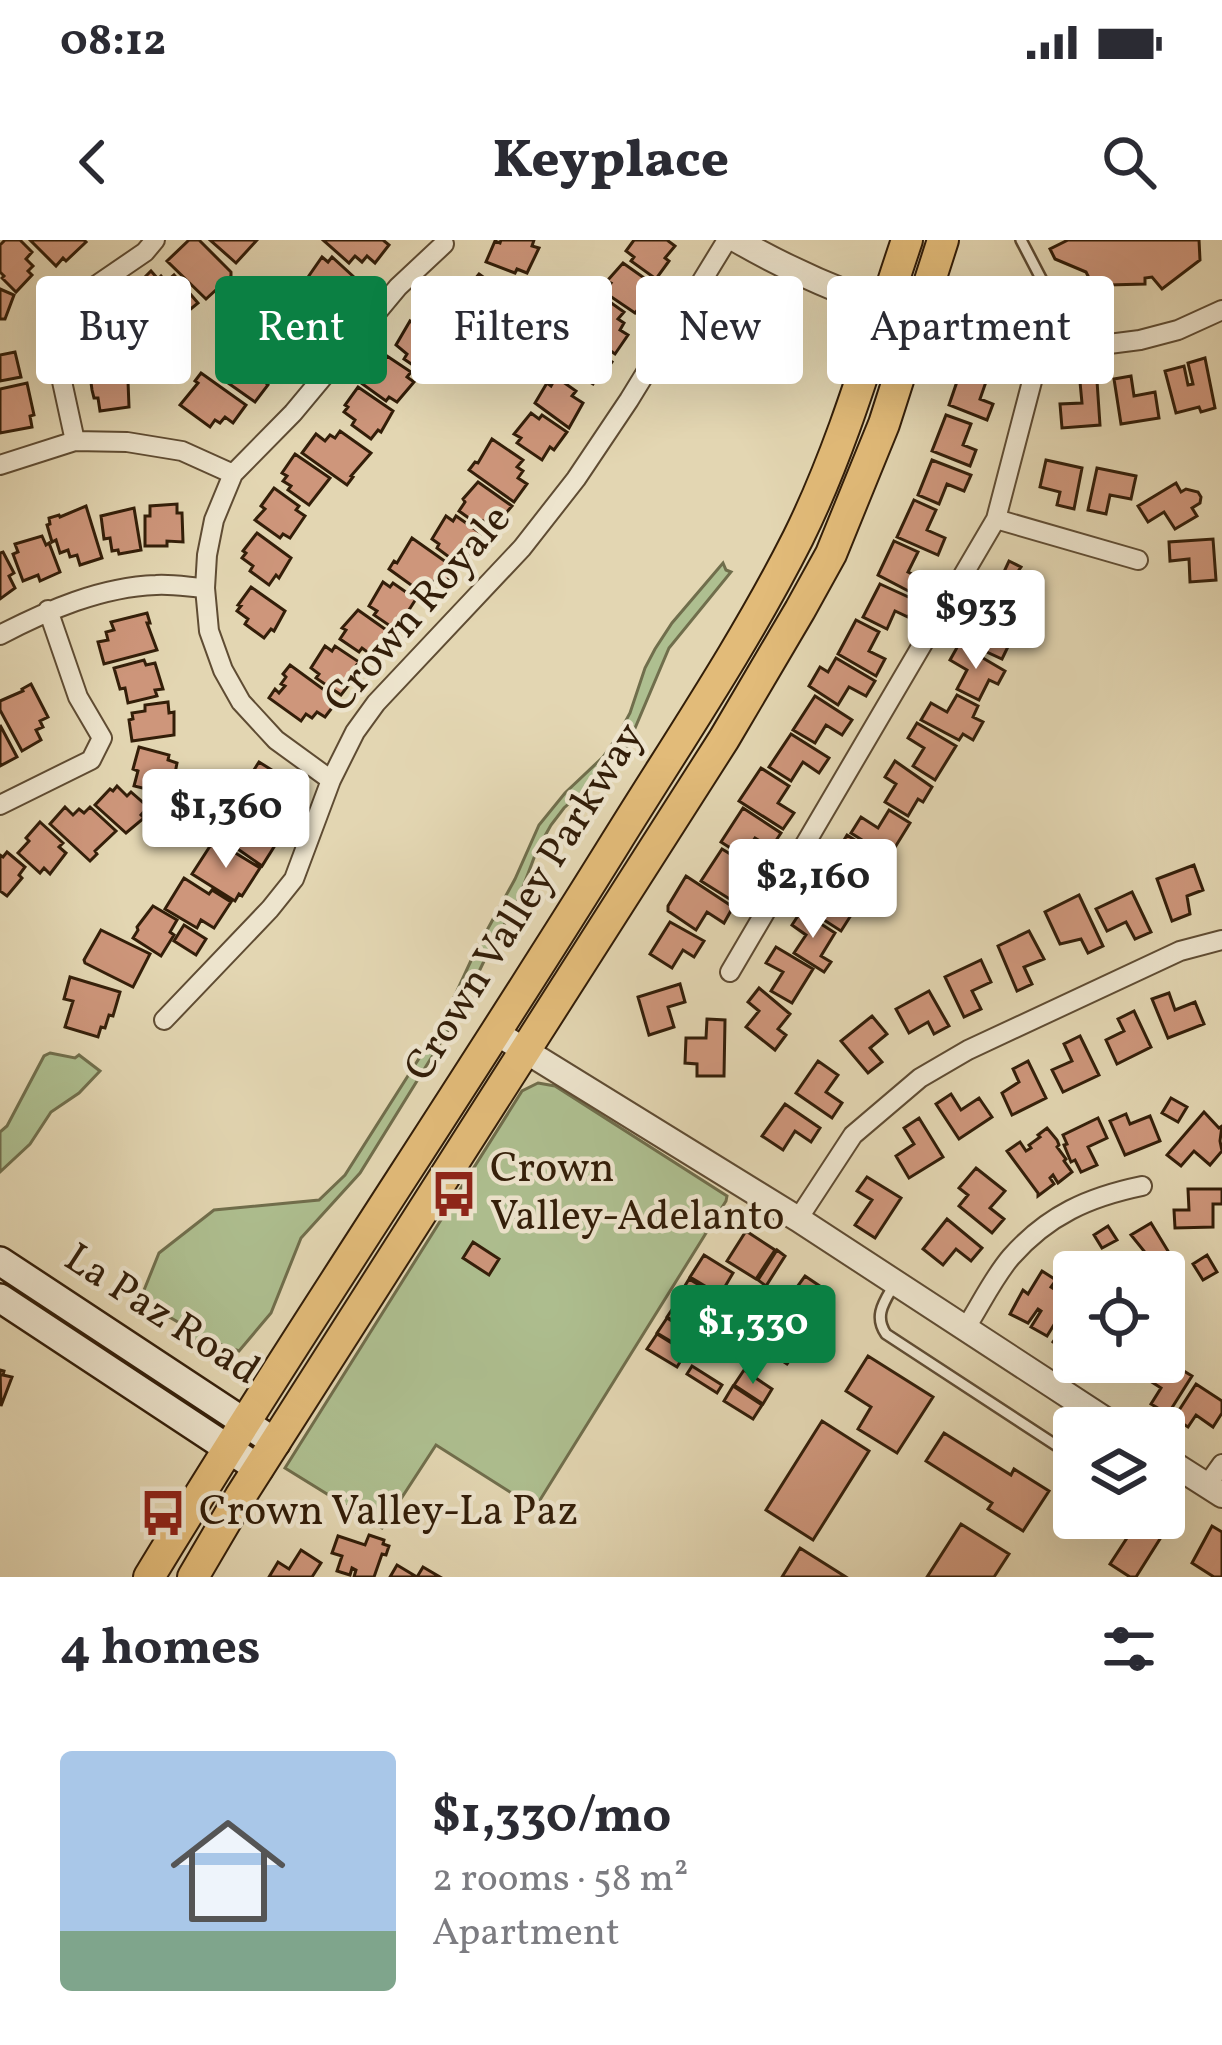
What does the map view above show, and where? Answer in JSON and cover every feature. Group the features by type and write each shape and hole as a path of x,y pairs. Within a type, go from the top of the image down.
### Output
{"main road":[{"name":"Crown Valley Parkway","path":"895,276 907,240"},
{"name":"Crown Valley Parkway","path":"931,276 943,240"},
{"name":"Crown Valley Parkway","path":"148,1577 741,643 799,536 860,384"},
{"name":"Crown Valley Parkway","path":"194,1577 735,720 831,554 896,384"},
{"name":"La Paz Road","path":"0,1261 267,1456"},
{"name":"La Paz Road","path":"0,1298 236,1435"}],"street":[{"path":"75,441 51,331 72,302 145,252 155,240"},
{"name":"Crown Royale","path":"164,1020 294,878 355,732 376,703 522,548 575,479 727,240"},
{"path":"737,240 827,284"},
{"path":"331,781 276,740 241,702 223,670 209,631 205,588 214,520 232,474 293,413 398,287 444,244"},
{"path":"1114,342 1178,330 1222,310"},
{"path":"730,972 996,519 1031,384"},
{"path":"0,465 75,441 128,442 182,452 232,474"},
{"path":"996,519 1138,560"},
{"path":"0,635 48,610 104,593 156,585 205,588"},
{"path":"0,805 91,760 101,738 78,697 48,610"},
{"path":"798,1219 853,1135 920,1078 968,1050 1180,951 1222,940"},
{"path":"494,1032 798,1219 1086,1407"},
{"path":"965,1329 1009,1259 1038,1232 1067,1210 1100,1195 1142,1186"},
{"path":"1185,1472 1214,1491 1222,1464"}],"lane":[{"path":"1022,240 1040,276"},
{"path":"895,1283 878,1314 886,1334 1053,1443"}],"green space":[{"path":"723,563 731,572 669,648 624,754 551,825 459,1013 360,1173 301,1238 271,1313 239,1351 211,1341 186,1340 183,1325 140,1300 159,1253 214,1210 319,1200 345,1175 444,1019 539,825 603,757 630,713 655,649"},
{"path":"50,1053 79,1055 100,1071 51,1112 30,1144 0,1172 0,1132"},
{"path":"538,1083 555,1086 727,1196 726,1201 535,1508 436,1445 382,1528 285,1468 522,1091"}],"building":[{"path":"5,240 20,240 32,252 26,259 33,266 28,271 32,275 16,292 0,272 0,245"},
{"path":"30,240 84,240 86,242 56,266"},
{"path":"189,240 199,240 231,276 215,276 215,291 206,299 191,284 191,276 182,276 167,261"},
{"path":"210,240 257,240 236,263"},
{"path":"323,240 383,240 389,245 375,263 367,256 362,262 355,256 349,263"},
{"path":"534,240 532,246 539,248 527,273 486,262 495,241"},
{"path":"634,240 667,240 675,246 658,276 631,261 634,257 626,251"},
{"path":"1068,240 1199,240 1200,260 1162,289 1152,277 1145,278 1145,284 1114,285 1114,276 1088,276 1055,259 1050,249"},
{"path":"322,257 328,262 332,257 353,276 309,276"},
{"path":"623,263 641,276 636,276 635,313 612,297 611,276"},
{"path":"0,289 14,295 5,319 0,319"},
{"path":"612,303 624,312 618,319 624,323 620,330 628,335 615,354"},
{"path":"410,321 411,364 396,345"},
{"path":"15,352 21,377 0,381 0,355"},
{"path":"387,356 411,372 407,377 412,384 397,402 389,397 386,401 362,384 387,384"},
{"path":"1205,358 1215,408 1176,413 1165,371 1184,366 1188,385 1193,384 1188,363"},
{"path":"201,373 246,405 233,423 225,417 210,427 180,405 198,383"},
{"path":"1131,376 1134,396 1155,392 1159,418 1121,424 1114,379"},
{"path":"27,383 32,427 0,433 0,389"},
{"path":"91,384 128,384 129,407 100,411"},
{"path":"230,384 267,384 255,402"},
{"path":"546,384 566,384 583,403 569,428 535,403"},
{"path":"956,384 985,384 980,399 993,404 987,420 949,405"},
{"path":"1080,384 1097,384 1100,425 1062,428 1060,404 1082,403"},
{"path":"358,387 393,411 371,439 344,412"},
{"path":"531,413 567,432 542,460 517,443 521,438 514,434"},
{"path":"946,415 971,424 963,445 976,450 970,466 932,451"},
{"path":"340,431 371,453 347,485 302,453 316,434 325,441"},
{"path":"492,439 523,460 517,467 523,471 518,478 527,484 514,502 469,470"},
{"path":"295,454 330,478 309,505 283,481 287,476 282,473"},
{"path":"932,460 971,475 964,491 947,484 939,504 918,495"},
{"path":"1046,460 1082,468 1074,509 1057,505 1060,492 1040,487"},
{"path":"1097,468 1136,476 1131,499 1110,495 1106,514 1088,510"},
{"path":"478,482 512,506 493,528 483,521 480,526 459,511"},
{"path":"1176,483 1181,492 1198,492 1200,503 1192,508 1197,516 1175,529 1164,512 1148,522 1138,506"},
{"path":"274,488 305,516 290,538 283,534 280,538 255,520"},
{"path":"914,500 936,510 927,530 945,538 938,555 897,537"},
{"path":"177,504 183,542 145,546 145,516 150,516 150,506"},
{"path":"86,506 102,558 80,565 77,555 70,557 68,550 60,553 47,525 49,518"},
{"path":"134,508 141,550 119,554 112,551 110,538 104,539 101,516"},
{"path":"446,516 453,521 456,516 482,534 461,566 432,539"},
{"path":"257,533 291,558 269,585 242,558"},
{"path":"42,536 60,572 40,581 38,575 23,581 13,554 18,552 15,544"},
{"path":"412,538 456,569 442,587 434,581 429,586 424,582 418,590 389,569"},
{"path":"1213,539 1216,580 1190,582 1189,559 1170,561 1169,542"},
{"path":"894,541 918,552 908,572 925,580 918,596 878,575"},
{"path":"0,553 14,573 9,576 15,588 0,599"},
{"path":"1009,561 1039,580 1022,616 981,597 989,580 1007,589 1011,581 1002,576"},
{"path":"383,582 390,587 393,583 416,599 399,632 369,606"},
{"path":"880,584 917,601 908,617 895,611 887,629 863,617"},
{"path":"251,587 285,611 264,638 237,611"},
{"path":"358,610 392,634 373,656 340,639 346,630 342,628"},
{"path":"147,613 157,650 104,664 98,642 108,640 106,632 114,630 111,622"},
{"path":"995,613 1019,624 1002,659 961,640 969,624 986,632"},
{"path":"856,620 879,632 869,651 885,659 876,676 838,654"},
{"path":"959,644 1005,671 998,684 989,680 979,700 957,689 967,670 950,660"},
{"path":"325,646 332,651 335,646 359,662 341,695 316,678 319,674 311,668"},
{"path":"836,658 875,681 866,696 849,687 838,705 809,686 820,667 828,672"},
{"path":"144,660 146,665 155,663 163,689 155,690 157,696 128,703 114,668"},
{"path":"290,665 338,700 325,717 317,712 312,718 306,714 301,721 269,698 285,686 281,684 283,674"},
{"path":"31,684 48,717 36,730 41,740 22,751 0,710 0,701"},
{"path":"957,695 978,706 973,717 983,722 973,740 963,734 959,740 921,720 931,703 947,712"},
{"path":"815,696 852,720 842,735 826,725 815,743 793,730"},
{"path":"168,702 169,713 174,712 174,735 132,741 132,713 145,711 145,705"},
{"path":"917,723 956,746 935,780 913,766 924,748 908,738"},
{"path":"0,725 17,757 0,766"},
{"path":"791,734 829,758 819,773 803,762 791,781 769,767"},
{"path":"139,747 169,755 168,760 177,763 172,789 164,787 163,793 134,786"},
{"path":"895,761 932,787 908,816 885,802 896,784 885,777"},
{"path":"259,762 294,784 274,822 232,795"},
{"path":"761,768 789,786 778,803 794,813 783,829 739,801"},
{"path":"117,786 148,807 141,815 144,818 126,833 95,805"},
{"path":"65,807 73,815 90,807 116,831 90,861 50,824"},
{"path":"245,807 270,823 265,830 279,839 262,866 225,840"},
{"path":"743,808 781,833 771,848 755,838 743,856 721,842"},
{"path":"889,810 910,823 889,857 851,833 861,817 878,828"},
{"path":"40,822 63,843 59,847 66,853 50,874 44,868 40,873 18,853"},
{"path":"847,835 883,858 862,892 842,879 854,861 838,850"},
{"path":"214,840 260,868 235,901 192,874"},
{"path":"722,849 745,863 733,881 745,889 736,903 701,881"},
{"path":"7,852 25,867 7,896 0,891 0,855"},
{"path":"1194,865 1203,890 1187,896 1190,914 1172,921 1157,879"},
{"path":"686,876 733,907 724,923 707,912 696,930 668,911"},
{"path":"184,878 231,902 214,928 201,920 197,928 165,909"},
{"path":"841,884 862,898 841,931 804,907 814,891 831,899"},
{"path":"1132,892 1151,932 1135,939 1126,922 1107,931 1096,909"},
{"path":"1079,895 1103,946 1088,953 1081,939 1060,944 1045,912"},
{"path":"153,906 177,920 161,956 133,938"},
{"path":"801,911 835,933 821,956 831,962 824,972 794,953 806,935 792,925"},
{"path":"670,922 704,941 694,957 683,950 672,968 650,954"},
{"path":"184,925 206,939 196,955 174,941"},
{"path":"101,930 150,954 133,987 85,963"},
{"path":"1029,931 1044,959 1024,967 1032,984 1017,991 998,946"},
{"path":"776,947 813,969 792,1003 771,991 783,972 766,963"},
{"path":"981,960 991,982 972,991 981,1009 964,1017 945,977"},
{"path":"70,977 120,992 113,1016 109,1015 98,1037 65,1027 73,1001 64,999"},
{"path":"680,984 685,1002 668,1007 674,1027 649,1035 638,997"},
{"path":"759,988 790,1014 778,1029 786,1035 775,1050 746,1027 759,1011 748,1002"},
{"path":"929,991 949,1026 934,1034 928,1022 909,1033 896,1009"},
{"path":"1169,993 1175,1010 1195,1002 1204,1024 1168,1038 1152,999"},
{"path":"1134,1011 1151,1047 1117,1064 1106,1040 1124,1031 1118,1019"},
{"path":"872,1016 887,1034 870,1048 882,1062 868,1073 841,1041"},
{"path":"707,1019 725,1020 724,1076 697,1076 697,1064 685,1063 686,1038 706,1038"},
{"path":"1080,1036 1099,1075 1063,1092 1052,1070 1072,1061 1064,1044"},
{"path":"818,1061 838,1075 826,1092 842,1103 832,1118 796,1093"},
{"path":"1028,1061 1046,1098 1012,1115 1002,1093 1019,1082 1013,1069"},
{"path":"951,1094 961,1110 979,1098 992,1117 959,1139 936,1104"},
{"path":"1171,1098 1187,1107 1178,1122 1162,1113"},
{"path":"785,1104 820,1128 811,1142 795,1131 783,1150 762,1136"},
{"path":"1204,1112 1222,1126 1222,1151 1210,1165 1194,1151 1181,1166 1167,1155"},
{"path":"1126,1114 1130,1124 1150,1116 1160,1141 1125,1155 1110,1121"},
{"path":"919,1118 943,1157 909,1178 896,1156 914,1144 904,1128"},
{"path":"1098,1118 1107,1138 1088,1147 1097,1165 1081,1172 1075,1160 1071,1162 1063,1135"},
{"path":"1047,1128 1072,1172 1058,1183 1053,1175 1054,1184 1038,1196 1007,1151 1020,1142 1026,1151"},
{"path":"976,1168 1005,1191 990,1208 1004,1219 992,1233 959,1206 968,1195 959,1188"},
{"path":"867,1177 901,1198 875,1238 855,1225 872,1200 857,1191"},
{"path":"1188,1189 1222,1189 1222,1204 1213,1204 1213,1227 1175,1228 1174,1210 1189,1210"},
{"path":"947,1219 982,1248 971,1261 956,1249 943,1265 923,1249"},
{"path":"1151,1223 1168,1251 1144,1251 1131,1235"},
{"path":"1108,1226 1117,1240 1102,1248 1094,1235"},
{"path":"746,1231 775,1250 756,1279 727,1261"},
{"path":"473,1242 499,1259 489,1275 463,1258"},
{"path":"777,1250 785,1256 766,1286 758,1280"},
{"path":"704,1255 733,1273 720,1295 690,1277"},
{"path":"1207,1255 1217,1272 1203,1280 1193,1264"},
{"path":"1042,1271 1053,1278 1053,1326 1047,1336 1031,1327 1038,1309 1028,1323 1010,1314 1023,1290 1028,1294"},
{"path":"805,1276 833,1295 823,1310 794,1291"},
{"path":"689,1279 719,1297 710,1312 680,1294"},
{"path":"789,1299 819,1318 808,1333 779,1313"},
{"path":"677,1302 706,1320 696,1335 667,1317"},
{"path":"779,1315 807,1334 797,1348 769,1329"},
{"path":"667,1318 696,1336 687,1351 657,1333"},
{"path":"768,1330 797,1350 787,1364 758,1345"},
{"path":"657,1334 686,1352 677,1367 647,1349"},
{"path":"868,1356 933,1397 897,1453 858,1429 871,1407 846,1391"},
{"path":"692,1366 722,1385 717,1393 687,1374"},
{"path":"0,1370 12,1377 1,1406"},
{"path":"744,1370 772,1389 763,1404 734,1385"},
{"path":"1185,1372 1192,1376 1172,1407 1151,1404 1161,1388 1153,1383 1185,1383"},
{"path":"1196,1384 1222,1401 1222,1413 1213,1427 1196,1415 1188,1427 1185,1407 1181,1407"},
{"path":"733,1386 762,1405 753,1419 724,1401"},
{"path":"822,1421 869,1451 813,1540 766,1510"},
{"path":"944,1433 1011,1475 1014,1469 1049,1491 1023,1531 988,1509 992,1503 926,1461"},
{"path":"961,1524 1009,1554 994,1577 927,1577"},
{"path":"1212,1526 1222,1532 1222,1577 1192,1563"},
{"path":"369,1535 389,1546 374,1577 354,1577 352,1568 350,1575 337,1571 342,1556 332,1553 338,1536 365,1545"},
{"path":"1126,1539 1160,1539 1136,1577 1110,1564"},
{"path":"800,1548 846,1577 782,1577"},
{"path":"301,1550 321,1563 312,1577 269,1577 278,1562 289,1569"},
{"path":"397,1565 417,1577 390,1577"},
{"path":"423,1567 440,1577 417,1577"}],"place":[{"name":"Crown Valley-Adelanto","path":"454,1194"},
{"name":"Crown Valley-La Paz","path":"163,1513"}]}
